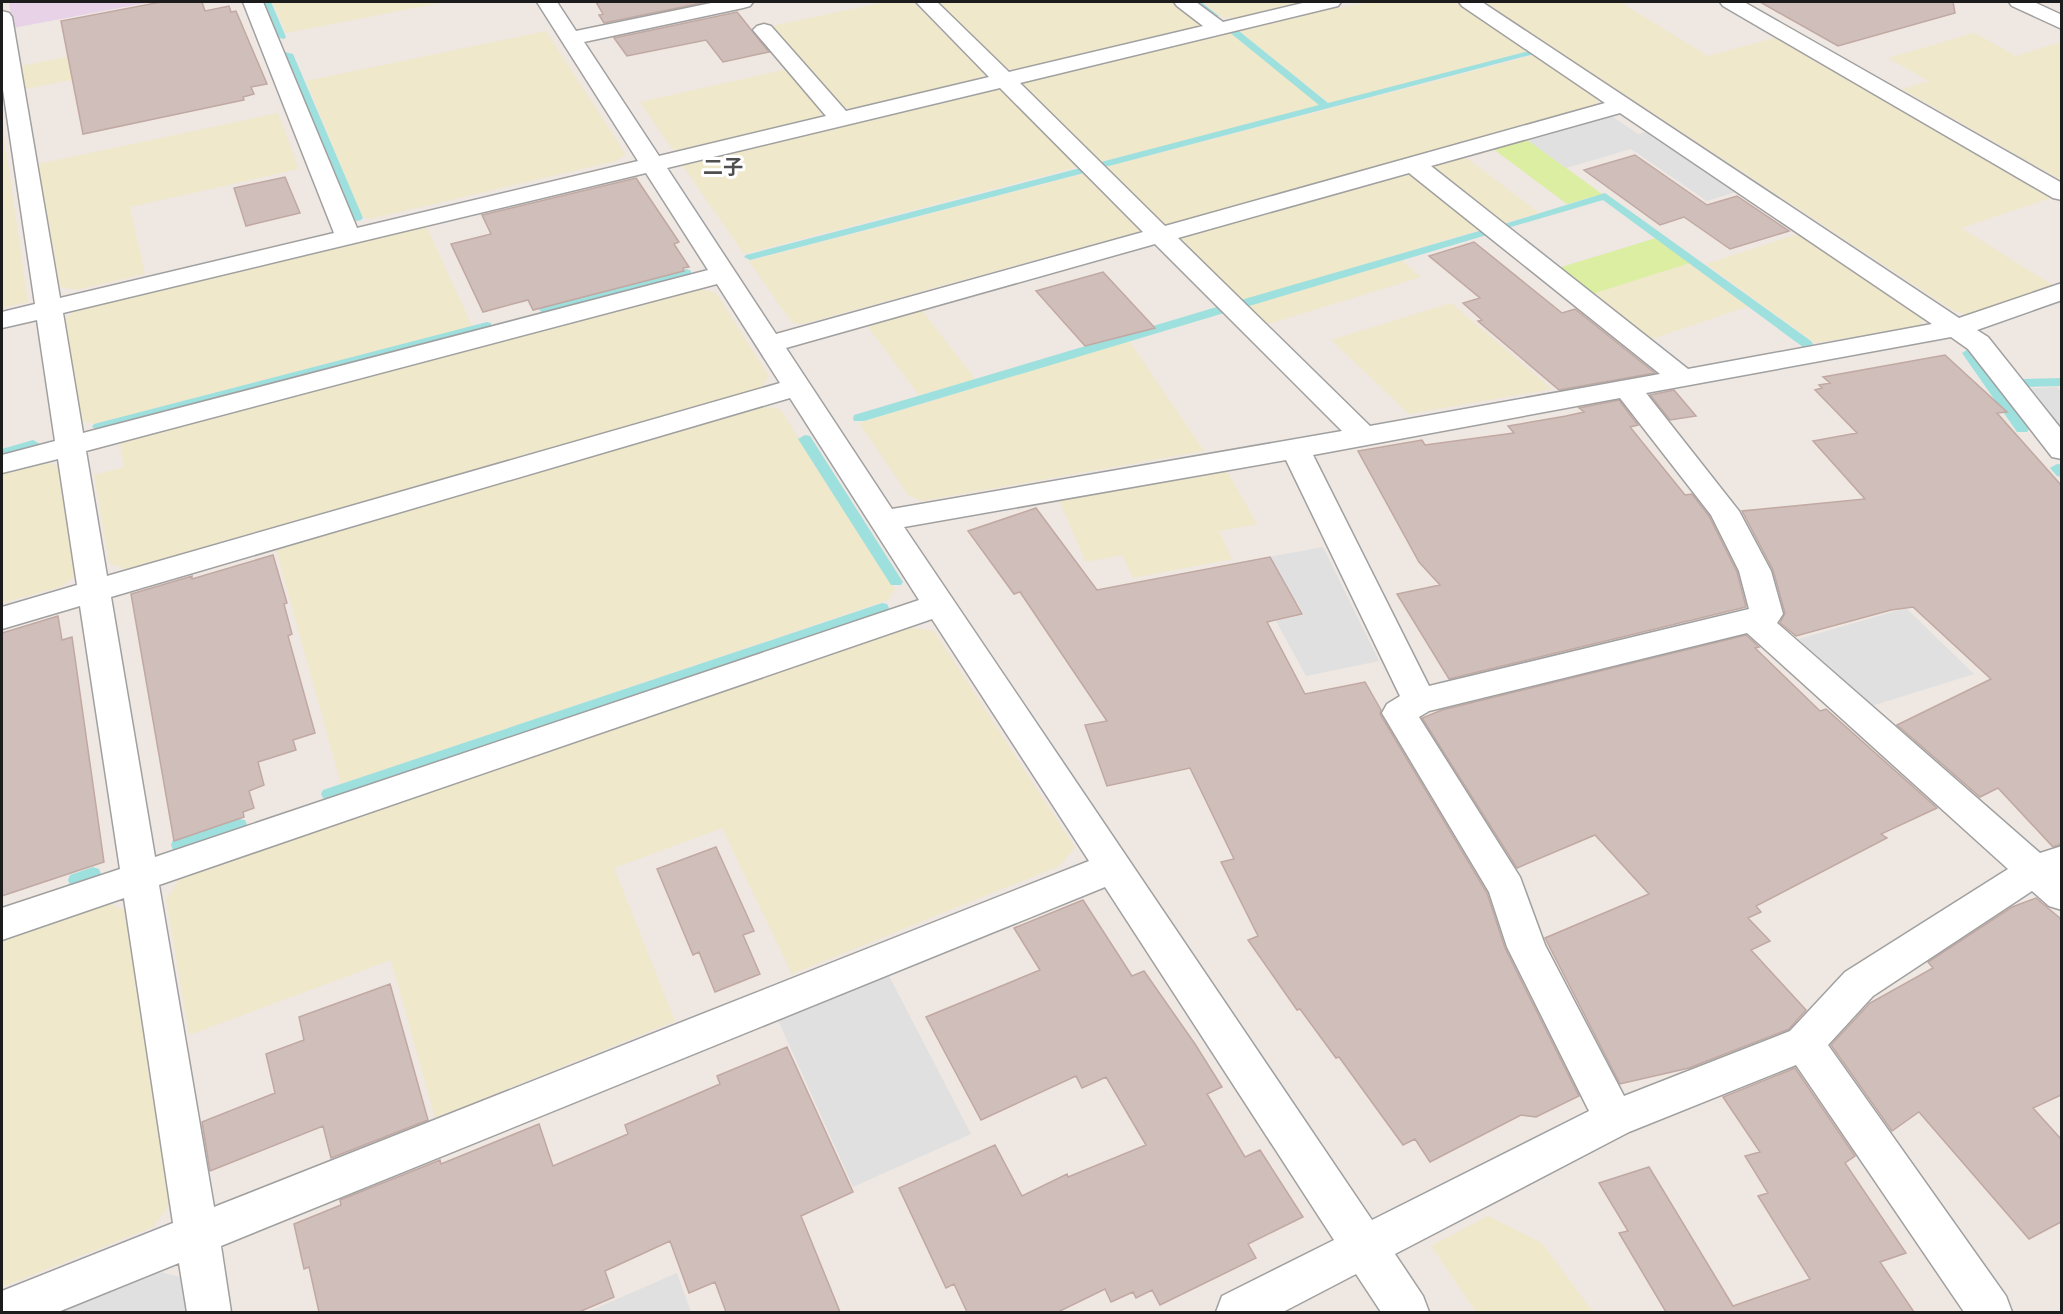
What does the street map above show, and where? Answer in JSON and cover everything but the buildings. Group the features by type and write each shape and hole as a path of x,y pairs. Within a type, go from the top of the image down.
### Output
{"street":[{"path":"253,2 348,236"},
{"path":"571,38 743,2"},
{"path":"926,2 1363,436"},
{"path":"1184,2 1218,28"},
{"path":"2,320 1331,2"},
{"path":"1469,2 1978,343 2061,450"},
{"path":"1730,2 2061,193"},
{"path":"2019,2 2061,23"},
{"path":"556,4 571,38 796,387 1407,1312"},
{"path":"2,17 209,1312"},
{"path":"764,30 840,118"},
{"path":"770,344 1624,105"},
{"path":"1413,164 1682,378"},
{"path":"2,464 724,274"},
{"path":"884,521 1295,449 1957,328 2061,291"},
{"path":"2,618 796,387"},
{"path":"1614,1119 1526,947 1507,888 1399,713 1419,701 1753,620 1767,614 1755,571 1724,511 1627,388"},
{"path":"1295,449 1419,701"},
{"path":"2,924 939,605"},
{"path":"1238,1312 1614,1119 1804,1044 1859,984 2053,876 1753,620"},
{"path":"4,1312 1112,868"},
{"path":"1804,1044 1990,1312"}],"shaded area":[{"path":"9,2 151,2 13,28"},
{"path":"273,2 445,2 286,33"},
{"path":"885,2 913,2 984,73 980,80 856,109 841,107 772,26"},
{"path":"935,2 1176,2 1201,22 1198,27 1018,71 1001,67"},
{"path":"1202,2 1312,2 1239,19 1222,17"},
{"path":"1371,2 1456,2 1529,51 1329,103 1235,28 1322,7 1339,8"},
{"path":"1484,2 1631,2 1623,4 1708,56 1775,38 2051,198 1961,228 2054,286 1972,316 1954,311"},
{"path":"242,22 250,44 25,89 21,66"},
{"path":"546,31 626,155 616,161 370,219 362,217 306,81"},
{"path":"1228,31 1321,106 1100,162 1023,86 1027,78"},
{"path":"1974,33 2016,56 2061,42 2061,180 1902,89 1929,81 1888,58"},
{"path":"1535,55 1598,98 1596,106 1165,225 1106,167"},
{"path":"787,69 822,111 819,117 681,150 672,149 640,102"},
{"path":"988,88 1000,89 1077,167 744,254 683,166 689,160"},
{"path":"278,113 299,169 130,207 145,274 76,290 60,287 38,164"},
{"path":"1610,115 1638,134 1646,132 1736,192 1707,201 1631,149 1566,168 1526,139"},
{"path":"2,130 28,302 2,308"},
{"path":"1464,156 1539,213 1500,224 1426,166"},
{"path":"1409,170 1486,228 1239,302 1176,236"},
{"path":"1083,174 1140,231 803,324 792,323 749,261"},
{"path":"426,226 472,326 94,424 81,421 63,320 79,309"},
{"path":"1798,234 1922,317 1921,326 1815,343 1706,264"},
{"path":"1401,260 1421,277 1265,325 1246,306"},
{"path":"1690,263 1749,306 1649,340 1592,294"},
{"path":"700,289 716,293 769,376 762,387 126,569 109,563 94,475 124,467 120,443"},
{"path":"1451,303 1552,389 1409,414 1331,340"},
{"path":"920,308 975,379 919,395 866,324"},
{"path":"1129,341 1204,451 923,501 909,496 859,423"},
{"path":"2057,387 2061,392 2061,436 2022,389"},
{"path":"761,406 780,409 895,589 888,600 341,784 275,546"},
{"path":"42,462 59,466 76,576 60,587 2,603 2,473"},
{"path":"1227,471 1257,524 1219,531 1232,559 1133,578 1122,555 1086,562 1059,501"},
{"path":"1323,547 1379,661 1306,676 1276,621 1304,615 1297,602 1287,604 1263,558"},
{"path":"1906,608 1974,674 1865,708 1792,641"},
{"path":"908,627 934,631 1075,848 1059,866 792,974 722,828 614,868 675,1021 435,1118 391,960 189,1035 166,899 181,877"},
{"path":"106,902 127,911 170,1204 153,1227 2,1287 2,938"},
{"path":"888,974 971,1134 853,1187 778,1020"},
{"path":"1488,1216 1542,1243 1593,1312 1476,1312 1431,1246"},
{"path":"152,1270 184,1278 189,1312 48,1312"},
{"path":"677,1273 691,1312 587,1312"}],"green space":[{"path":"1526,139 1602,194 1567,204 1492,148"},
{"path":"1656,238 1690,263 1592,294 1558,268"}],"waterway":[{"path":"266,2 281,37"},
{"path":"1196,2 1214,16"},
{"path":"1231,29 1326,107"},
{"path":"288,54 357,218"},
{"path":"1326,107 1529,54"},
{"path":"1105,164 1326,107"},
{"path":"750,257 1080,171"},
{"path":"1504,226 1605,196 1807,344"},
{"path":"1245,303 1486,232"},
{"path":"545,310 687,273"},
{"path":"859,418 1220,310"},
{"path":"99,427 487,326"},
{"path":"1968,353 2022,429"},
{"path":"2024,383 2062,382"},
{"path":"805,439 896,582"},
{"path":"2,453 33,444"},
{"path":"2057,468 2062,473"},
{"path":"329,794 882,608"},
{"path":"179,845 239,825"},
{"path":"76,880 93,874"}],"district":[{"name":"二子","path":"723,167"}]}
